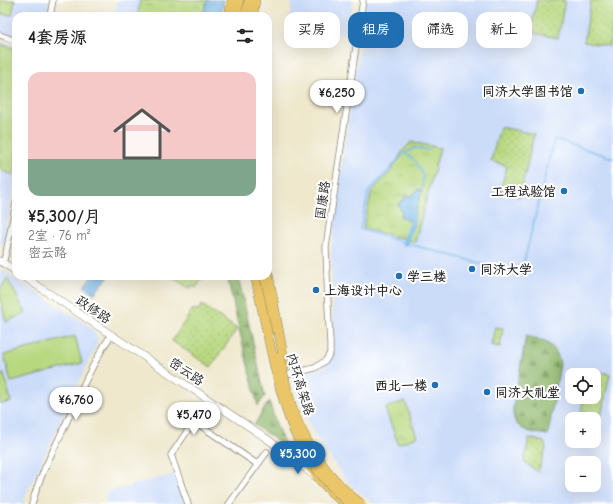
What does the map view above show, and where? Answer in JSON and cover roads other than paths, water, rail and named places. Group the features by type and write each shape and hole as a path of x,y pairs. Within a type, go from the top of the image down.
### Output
{"main road":[{"path":"230,12 232,0"},
{"path":"236,12 238,0"},
{"path":"247,12 249,0"},
{"path":"254,12 255,0"},
{"path":"252,280 274,382 282,410 300,450 320,481 341,503"},
{"name":"内环高架路","path":"255,280 279,385 290,420 299,441 318,470 331,486 350,504"},
{"name":"内环高架路","path":"262,280 292,410 316,456 340,485 361,504"},
{"path":"266,280 273,328"},
{"path":"269,280 286,374 294,408 306,434 318,454 327,466 350,490 366,504"}],"street":[{"path":"51,12 53,0"},
{"name":"国康路","path":"286,374 315,368 326,360 330,353 326,247 362,0"},
{"path":"0,35 12,40"},
{"path":"12,223 6,253 1,262 12,269"},
{"name":"政修路","path":"29,280 111,335"},
{"path":"32,504 40,478 82,388 111,335"},
{"name":"密云路","path":"111,335 288,454 320,481"},
{"path":"188,504 171,456 194,421 258,464"},
{"path":"288,454 297,456 300,450"},
{"path":"228,504 266,452"},
{"path":"341,503 350,490"}],"water":[{"path":"207,0 224,0 222,12 204,12"},
{"path":"418,189 422,190 413,220 404,219 400,216 402,212 398,204 404,200 405,196 411,196"},
{"path":"89,280 106,280 94,294 84,286"}],"waterway":[{"path":"430,150 415,148 405,153 369,191 360,229 405,243 521,274 554,139 613,158"},
{"path":"405,153 415,161 423,175 422,190"},
{"path":"405,243 413,220"}],"place":[{"name":"同济大学图书馆","path":"581,91"},
{"name":"工程试验馆","path":"564,191"},
{"name":"同济大学","path":"472,269"},
{"name":"学三楼","path":"399,276"},
{"name":"上海设计中心","path":"316,290"},
{"name":"西北一楼","path":"435,385"},
{"name":"同济大礼堂","path":"487,392"}]}
